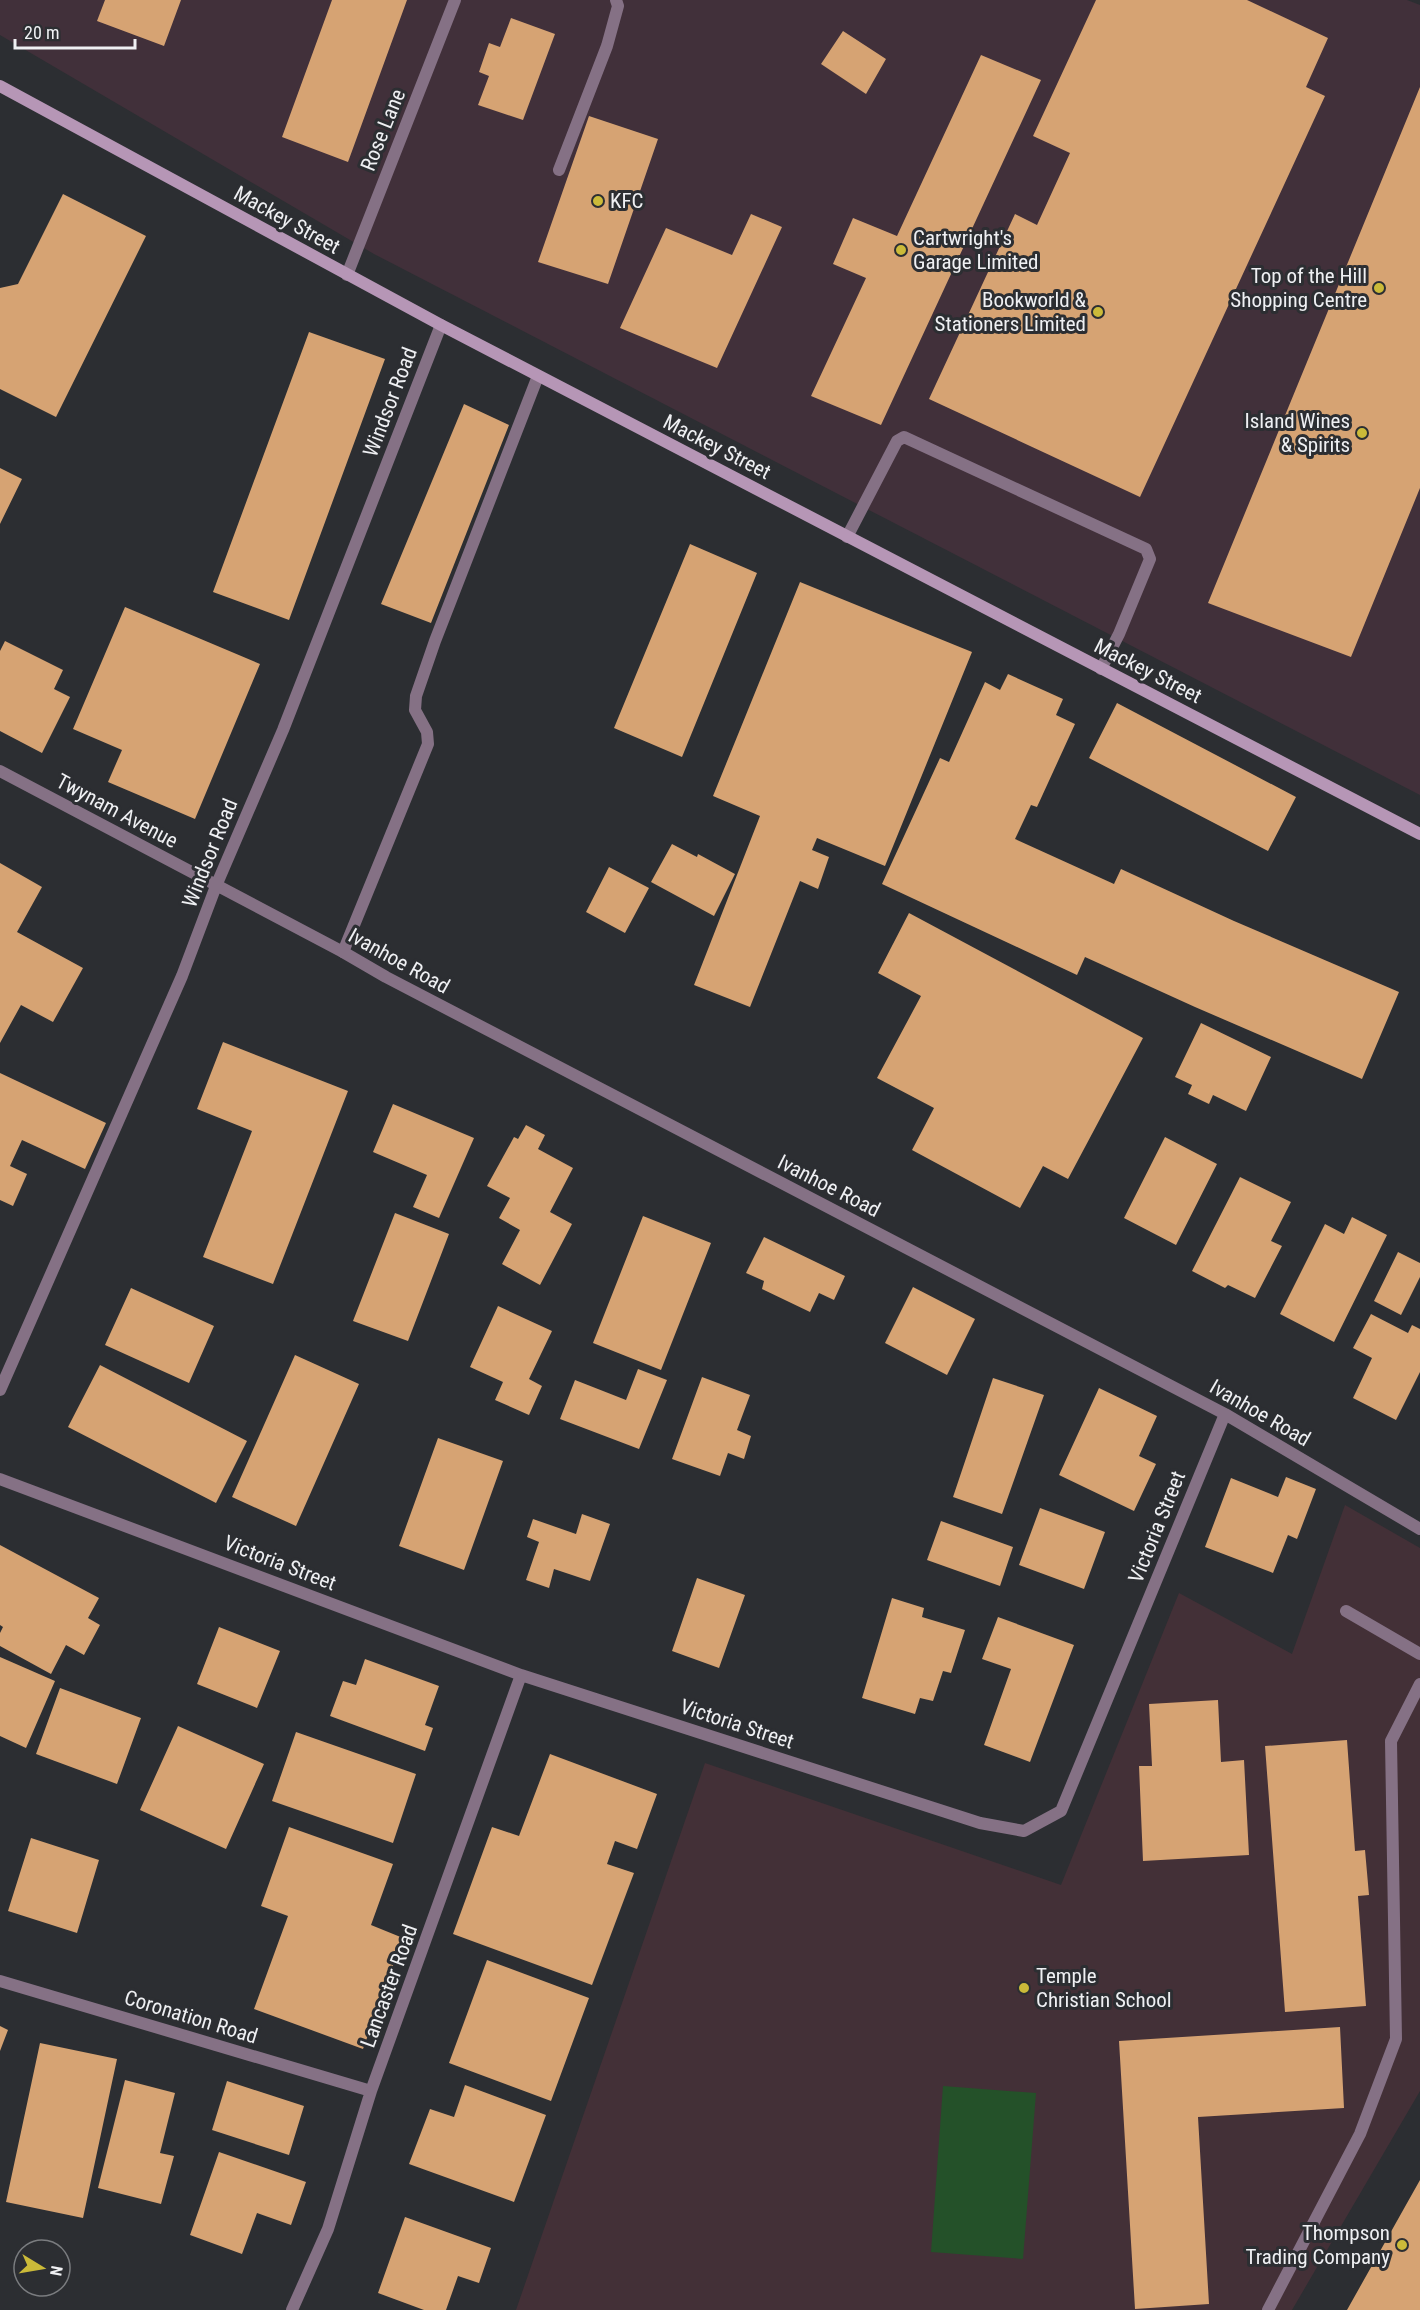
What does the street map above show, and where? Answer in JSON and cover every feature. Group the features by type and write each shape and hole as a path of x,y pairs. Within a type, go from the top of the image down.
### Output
{"main road":[{"name":"Mackey Street","path":"0,86 441,325 1420,834"}],"street":[{"name":"Rose Lane","path":"347,275 455,0"},
{"path":"559,170 607,46 618,6 616,0"},
{"name":"Windsor Road","path":"0,1390 182,976 216,886 283,730 441,325"},
{"path":"343,952 428,744 427,732 415,710 416,696 435,641 538,376"},
{"path":"847,537 897,441 904,437 1146,549 1150,559 1119,634 1101,669"},
{"name":"Twynam Avenue","path":"0,771 216,886"},
{"name":"Ivanhoe Road","path":"216,886 386,977 1225,1414 1420,1529"},
{"name":"Victoria Street","path":"0,1479 521,1675 980,1823 1024,1831 1061,1811 1225,1414"},
{"path":"1346,1611 1420,1654"},
{"name":"Lancaster Road","path":"292,2310 328,2229 372,2091 521,1675"},
{"path":"1268,2310 1360,2134 1396,2039 1391,1741 1420,1684"},
{"name":"Coronation Road","path":"0,1981 372,2091"}],"shaded area":[{"path":"0,0 1407,0 1420,5 1420,795 374,254 0,35"},
{"name":"Temple Christian School","path":"1345,1505 1420,1548 1420,2091 1292,2310 516,2310 705,1763 1061,1885 1179,1593 1292,1654"}],"green space":[{"path":"943,2086 1036,2093 1023,2259 931,2252"}],"building":[{"path":"105,0 181,0 164,46 97,21"},
{"path":"332,0 407,0 348,162 282,137"},
{"name":"Bookworld & Stationers Limited","path":"1096,0 1247,0 1328,38 1306,87 1325,96 1140,497 929,399 1015,214 1037,225 1070,153 1033,136"},
{"path":"511,18 555,34 523,120 478,105 489,76 479,72 489,43 500,47"},
{"path":"843,31 886,59 866,94 821,64"},
{"name":"Cartwright's Garage Limited","path":"981,55 1041,80 881,425 811,396 866,278 833,264 853,218 897,236"},
{"name":"Top of the Hill Shopping Centre","path":"1420,87 1420,488 1351,657 1208,603"},
{"name":"KFC","path":"589,116 658,139 608,284 538,262"},
{"path":"63,194 146,236 56,417 0,389 0,288 18,284"},
{"path":"751,214 782,227 717,368 620,328 666,228 732,255"},
{"path":"309,332 385,359 289,620 213,592"},
{"path":"464,404 509,425 431,623 381,604"},
{"path":"0,468 22,479 0,524"},
{"path":"690,544 757,573 682,757 614,728"},
{"path":"800,582 972,652 885,866 817,838 812,850 829,857 818,889 800,881 750,1007 694,985 760,816 713,796"},
{"path":"125,607 260,664 195,819 108,782 122,750 73,729"},
{"path":"5,641 63,670 54,689 70,697 42,753 0,731 0,651"},
{"path":"1008,674 1063,699 1056,715 1075,724 1037,807 1031,805 1015,839 1114,884 1121,869 1234,921 1399,992 1362,1079 1085,957 1077,975 882,884 940,758 949,762 985,682 1000,690"},
{"path":"1117,703 1296,797 1268,851 1089,758"},
{"path":"672,844 697,857 698,854 735,874 714,916 651,882"},
{"path":"0,863 42,887 17,932 83,968 53,1022 21,1005 0,1043"},
{"path":"609,867 649,888 625,933 586,912"},
{"path":"909,913 1143,1038 1068,1179 1043,1166 1020,1208 912,1150 934,1108 877,1078 921,996 878,973"},
{"path":"1201,1023 1271,1057 1246,1111 1213,1095 1209,1104 1188,1094 1192,1085 1175,1077"},
{"path":"223,1042 348,1091 273,1284 203,1257 252,1131 197,1109"},
{"path":"0,1073 106,1123 85,1169 22,1140 10,1166 27,1174 13,1206 0,1200"},
{"path":"393,1104 474,1138 439,1218 413,1207 427,1175 373,1152"},
{"path":"526,1125 545,1135 538,1149 573,1168 550,1212 572,1224 540,1285 502,1264 520,1230 499,1218 510,1198 487,1186 514,1137 518,1139"},
{"path":"1165,1137 1217,1164 1176,1245 1124,1218"},
{"path":"1240,1177 1291,1202 1271,1241 1282,1246 1255,1298 1228,1285 1225,1288 1192,1271"},
{"path":"395,1213 449,1234 408,1341 353,1321"},
{"path":"643,1216 711,1243 661,1370 593,1343"},
{"path":"1352,1217 1387,1235 1334,1342 1280,1314 1325,1224 1344,1234"},
{"path":"764,1237 845,1276 834,1300 819,1293 810,1312 762,1289 764,1281 746,1273"},
{"path":"1398,1252 1420,1263 1420,1277 1401,1315 1374,1301"},
{"path":"913,1287 975,1319 947,1375 885,1343"},
{"path":"131,1288 214,1326 189,1383 105,1345"},
{"path":"498,1306 552,1331 529,1379 542,1386 529,1415 495,1400 503,1382 470,1367"},
{"path":"1371,1314 1408,1333 1412,1325 1420,1329 1420,1372 1396,1420 1353,1398 1372,1358 1353,1348"},
{"path":"295,1355 359,1384 296,1526 232,1497"},
{"path":"100,1365 247,1441 216,1503 68,1427"},
{"path":"638,1369 667,1380 639,1449 560,1419 575,1380 626,1400"},
{"path":"702,1377 750,1395 737,1430 751,1436 744,1459 728,1453 720,1476 672,1459"},
{"path":"993,1378 1044,1395 1002,1514 953,1497"},
{"path":"1099,1388 1157,1416 1139,1456 1156,1464 1134,1511 1059,1475"},
{"path":"438,1438 503,1461 464,1570 399,1546"},
{"path":"1286,1477 1316,1489 1297,1539 1288,1535 1273,1573 1205,1547 1231,1478 1278,1497"},
{"path":"1040,1508 1105,1532 1084,1589 1019,1565"},
{"path":"582,1514 610,1524 590,1581 554,1569 549,1588 526,1580 539,1542 527,1537 533,1519 576,1534"},
{"path":"941,1521 1013,1547 1000,1586 927,1560"},
{"path":"0,1545 99,1598 88,1618 100,1625 84,1655 66,1645 51,1674 0,1646 0,1633 3,1627 0,1625"},
{"path":"697,1578 745,1595 719,1668 672,1651"},
{"path":"892,1598 924,1608 922,1617 965,1630 951,1673 943,1671 933,1701 920,1698 915,1714 862,1698"},
{"path":"998,1617 1074,1645 1030,1762 984,1745 1011,1669 982,1659"},
{"path":"219,1627 280,1651 257,1708 197,1684"},
{"path":"0,1657 55,1681 26,1748 0,1736"},
{"path":"365,1659 439,1686 425,1725 433,1728 425,1751 330,1716 343,1681 356,1685"},
{"path":"60,1688 141,1718 117,1784 36,1754"},
{"path":"1218,1700 1221,1762 1244,1760 1249,1855 1143,1861 1139,1766 1152,1766 1149,1704"},
{"path":"178,1726 264,1764 226,1849 140,1810"},
{"path":"296,1732 416,1774 393,1843 272,1801"},
{"path":"1347,1740 1355,1851 1365,1850 1369,1895 1358,1896 1366,2006 1285,2012 1265,1746"},
{"path":"550,1754 657,1794 637,1849 615,1841 607,1864 634,1873 592,1985 453,1934 492,1827 519,1836"},
{"path":"289,1827 393,1864 371,1925 403,1938 363,2049 254,2009 288,1916 261,1906"},
{"path":"31,1838 99,1860 77,1933 8,1911"},
{"path":"487,1960 589,1998 551,2101 449,2063"},
{"path":"0,2026 8,2030 0,2051"},
{"path":"1340,2027 1344,2108 1198,2117 1209,2304 1135,2309 1119,2041"},
{"path":"40,2043 117,2059 83,2218 6,2202"},
{"path":"125,2080 175,2093 160,2153 174,2156 161,2204 98,2188"},
{"path":"227,2081 304,2106 289,2155 212,2130"},
{"path":"465,2085 546,2115 514,2202 409,2164 430,2109 454,2117"},
{"path":"219,2152 306,2182 291,2225 257,2213 242,2254 190,2235"},
{"name":"Thompson Trading Company","path":"1420,2180 1420,2310 1347,2310"},
{"path":"405,2217 491,2248 479,2283 458,2276 446,2310 424,2310 378,2293"}],"place":[{"name":"KFC","path":"598,201"},
{"name":"Cartwright's Garage Limited","path":"901,250"},
{"name":"Top of the Hill Shopping Centre","path":"1379,288"},
{"name":"Bookworld & Stationers Limited","path":"1098,312"},
{"name":"Island Wines & Spirits","path":"1362,433"},
{"name":"Temple Christian School","path":"1024,1988"},
{"name":"Thompson Trading Company","path":"1402,2245"}]}
